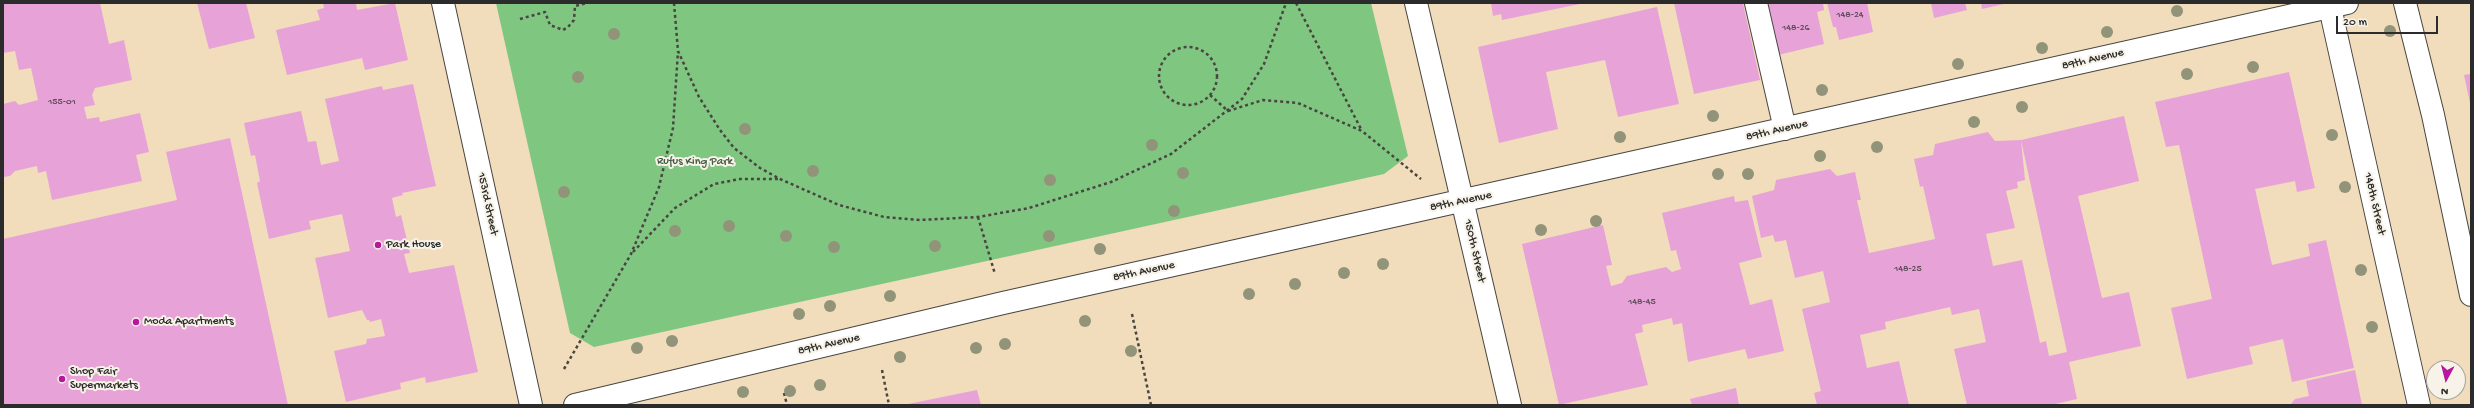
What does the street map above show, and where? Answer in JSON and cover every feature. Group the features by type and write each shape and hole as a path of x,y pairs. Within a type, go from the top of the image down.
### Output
{"street":[{"name":"153rd Street","path":"443,3 531,405"},
{"name":"150th Street","path":"1416,3 1510,405"},
{"path":"1756,3 1785,129"},
{"path":"2405,3 2433,116 2471,295"},
{"name":"89th Avenue","path":"575,405 1003,304 2336,4"},
{"name":"148th Street","path":"2336,4 2419,405"}],"path":[{"path":"520,18 545,12 550,25 563,30 574,20 575,6 587,3"},
{"path":"564,369 631,254 659,187 667,161 675,111 678,50 674,3"},
{"path":"678,50 699,97 723,134 743,155 780,179 839,205 867,214 920,220 978,217 1036,206 1111,182 1144,168 1191,140 1242,99 1264,64 1286,3"},
{"path":"1296,3 1362,131"},
{"path":"1182,48 1198,49 1211,58 1217,73 1214,88 1210,95 1194,104 1176,103 1169,98 1159,82 1159,72 1167,56 1182,48"},
{"path":"1210,95 1228,111"},
{"path":"1228,111 1263,100 1298,103 1362,131 1422,181"},
{"path":"631,254 649,232 675,208 714,184 740,179 780,179"},
{"path":"978,217 995,274"},
{"path":"1132,314 1151,405"},
{"path":"882,370 889,405"},
{"path":"784,393 786,405"}],"green space":[{"name":"Rufus King Park","path":"496,3 1371,3 1408,156 1384,174 594,347 570,333"}],"building":[{"path":"3,3 100,3 109,44 124,40 132,80 95,88 92,95 95,105 84,107 87,119 99,117 100,122 140,113 149,152 136,155 142,181 52,200 46,171 38,173 37,166 15,171 10,176 3,177 3,104 15,101 19,105 38,100 31,68 19,70 15,51 3,53"},
{"path":"197,3 246,3 255,38 209,49"},
{"path":"323,3 356,3 357,10 395,3 408,60 365,70 362,58 287,75 276,30 320,20 317,10 324,8"},
{"path":"1491,3 1580,4 1502,20 1501,14 1493,16"},
{"path":"1674,3 1743,3 1760,80 1694,94"},
{"path":"1765,3 1823,3 1824,10 1817,12 1824,44 1778,55"},
{"path":"1827,3 1867,3 1873,32 1839,40 1836,27 1833,27"},
{"path":"1931,3 1965,3 1967,10 1934,18"},
{"path":"1981,3 2004,3 2004,4 1982,9"},
{"path":"1657,7 1679,104 1618,117 1605,60 1546,72 1558,129 1499,143 1478,47"},
{"path":"2289,72 2315,188 2297,192 2295,181 2255,189 2272,265 2310,256 2308,244 2326,240 2354,368 2292,382 2283,339 2249,347 2253,364 2187,379 2171,308 2212,299 2179,145 2166,147 2155,102"},
{"path":"2471,74 2471,103 2470,103 2464,75"},
{"name":"Park House","path":"413,84 436,186 402,193 403,195 392,198 396,217 401,215 410,253 404,254 409,273 454,265 478,372 426,383 425,377 400,383 401,389 346,402 334,351 366,344 367,339 385,336 381,319 370,322 367,320 362,310 328,318 315,258 350,251 342,214 309,221 311,229 269,239 257,183 260,181 255,155 251,156 244,123 301,111 308,142 316,141 321,165 339,161 325,99 382,86 383,90"},
{"path":"2124,116 2139,181 2078,196 2102,298 2129,292 2141,346 2069,362 2077,399 2051,405 1967,405 1954,349 1986,342 1979,309 1952,315 1950,307 1885,322 1886,329 1860,335 1867,368 1899,361 1909,405 1817,405 1814,393 1821,391 1802,309 1830,302 1823,271 1795,278 1786,240 1775,242 1773,235 1761,238 1752,196 1774,190 1776,180 1830,169 1837,176 1855,172 1861,200 1857,200 1869,253 1935,239 1923,186 1920,187 1914,159 1933,155 1935,144 1988,132 1995,141 2021,140","holes":["2021,140 2067,352 2049,356 2046,341 2040,343 2022,260 1993,266 1986,234 2015,228 2006,191 2018,188 2017,182 2025,180"]},
{"name":"Moda Apartments","path":"230,138 288,405 3,405 3,239 177,200 166,152"},
{"path":"1734,196 1735,202 1748,200 1762,257 1739,263 1750,305 1772,299 1784,351 1748,359 1745,349 1688,362 1682,323 1673,325 1672,318 1642,325 1643,332 1635,334 1648,385 1559,405 1522,244 1603,225 1612,265 1606,266 1611,286 1622,283 1627,276 1666,267 1672,272 1681,269 1676,250 1671,251 1662,213"},
{"path":"2355,370 2362,405 2290,405 2295,399 2309,396 2306,381"},
{"path":"1736,388 1739,405 1692,405 1690,399"},
{"path":"977,390 981,405 908,405 908,404"}],"place":[{"name":"Park House","path":"378,245"},
{"name":"Moda Apartments","path":"136,322"},
{"name":"Shop Fair Supermarkets","path":"62,379"}]}
